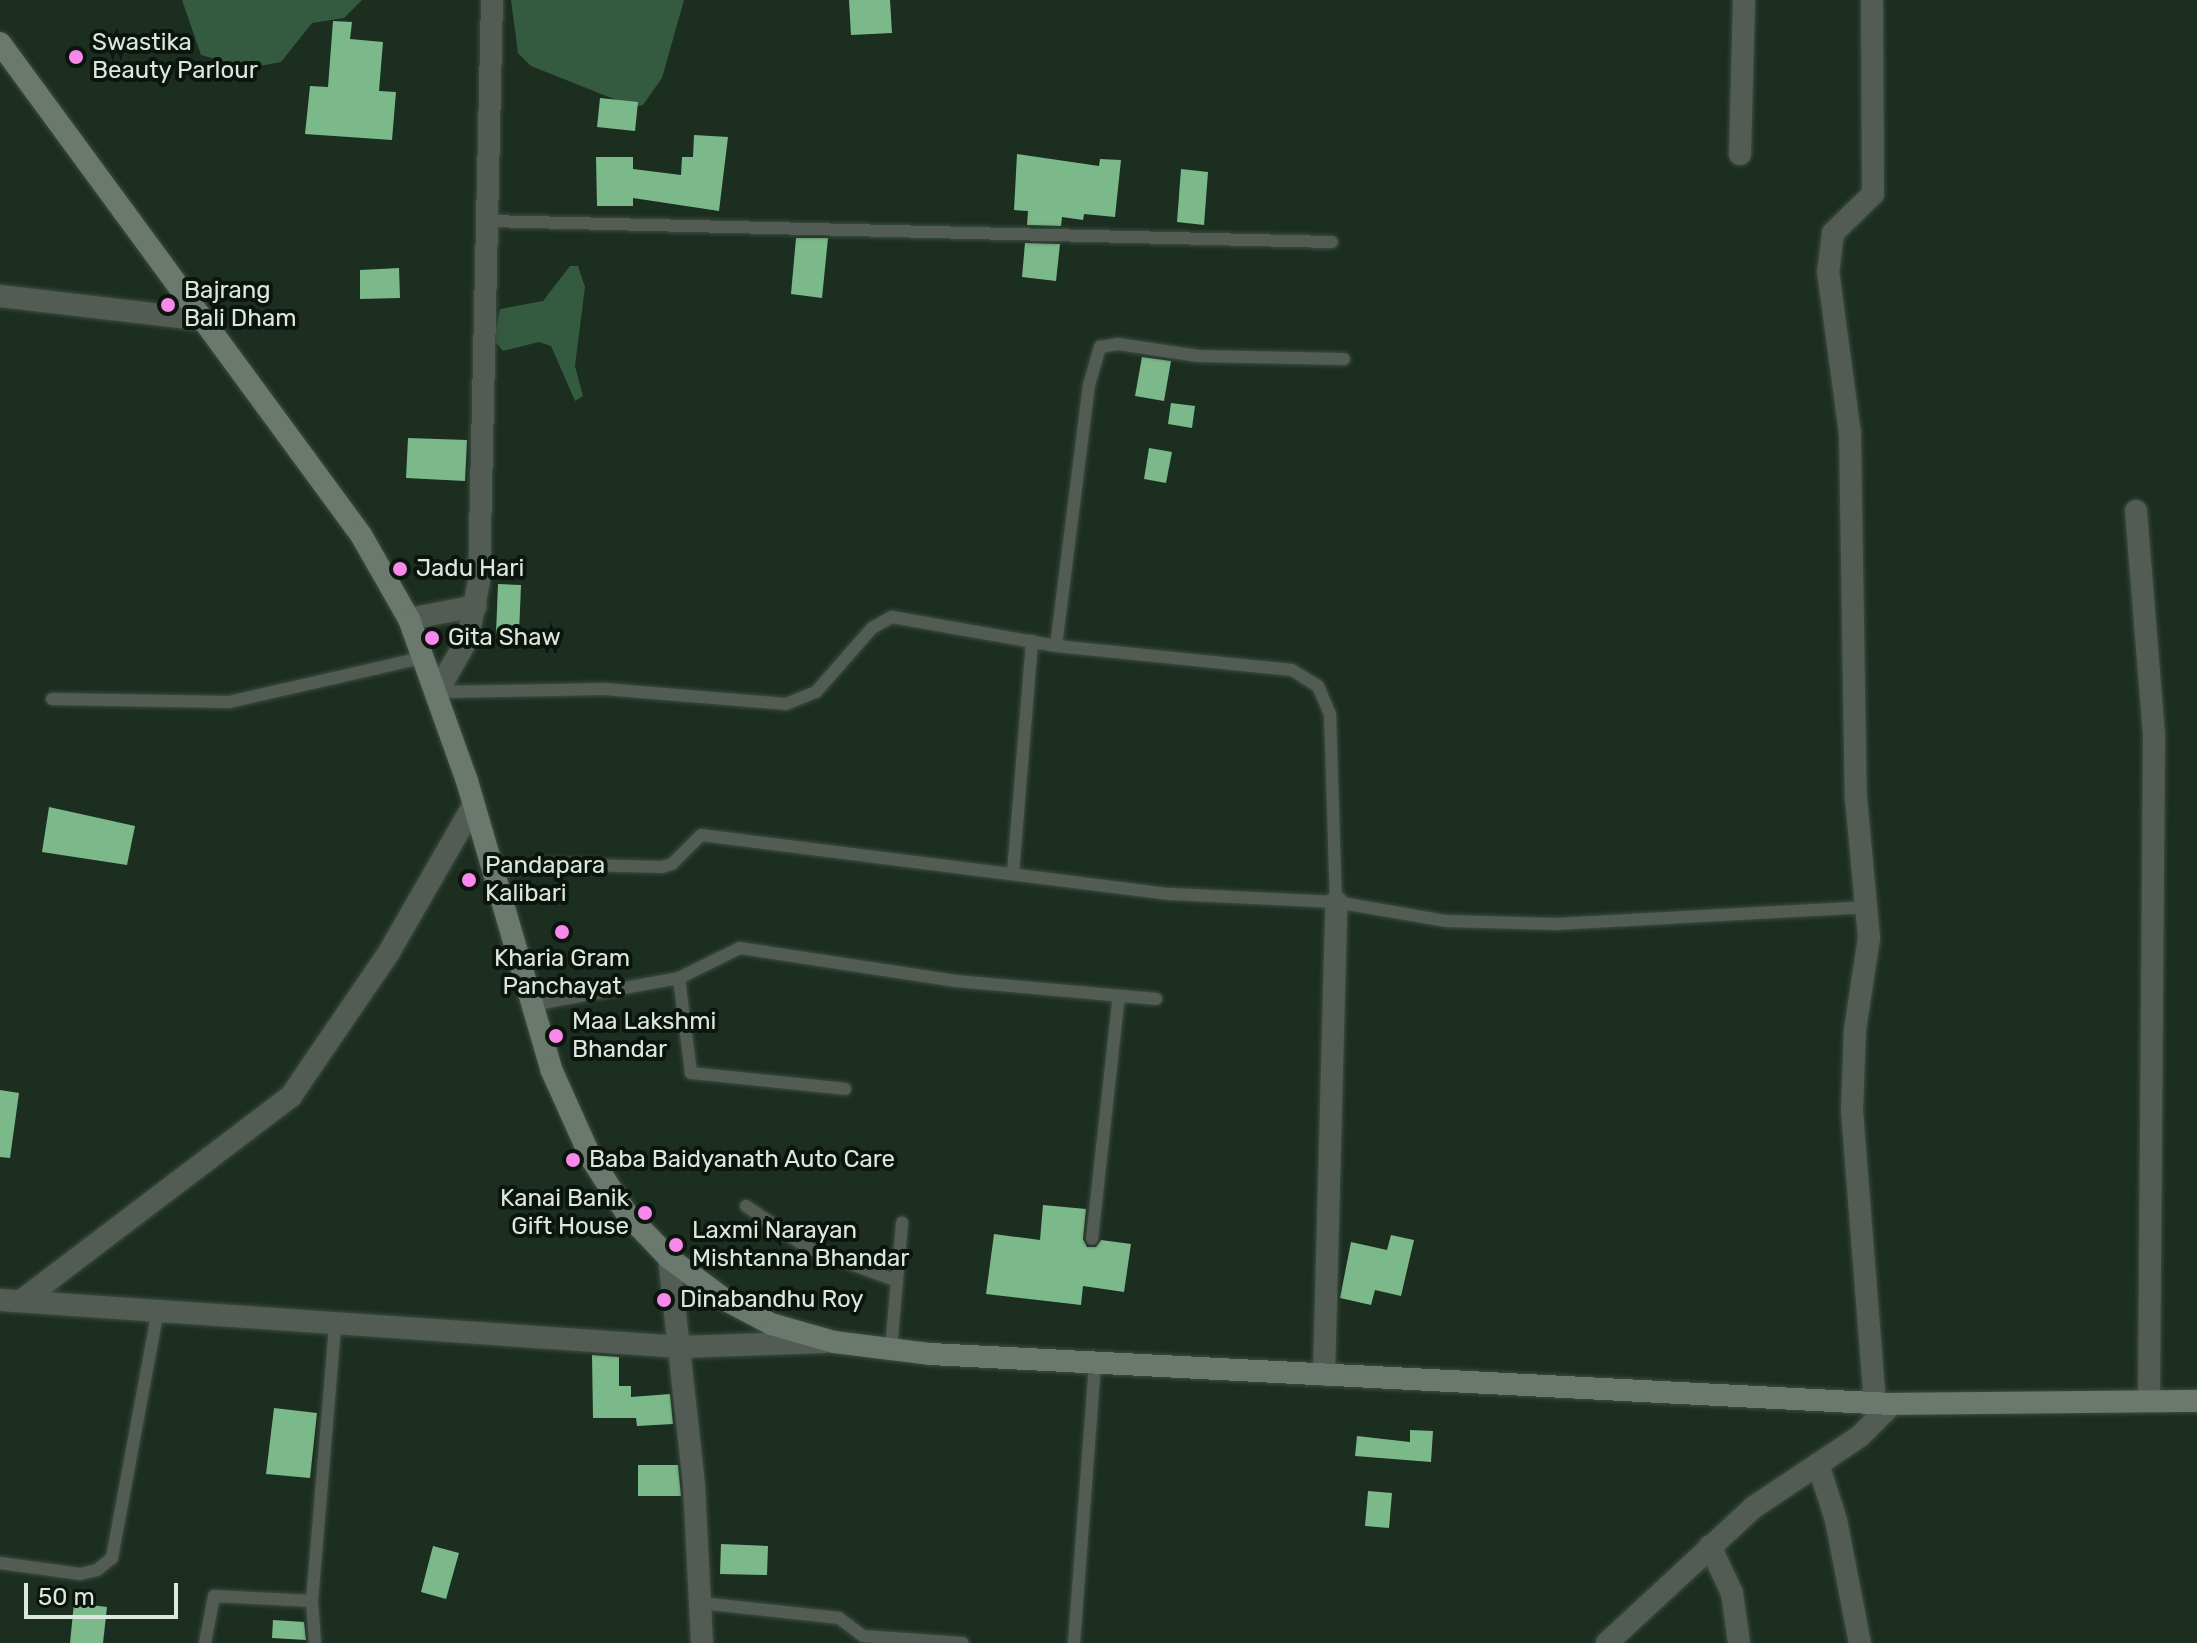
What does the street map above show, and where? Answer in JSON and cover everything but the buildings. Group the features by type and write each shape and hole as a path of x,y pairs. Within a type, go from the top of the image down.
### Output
{"main road":[{"path":"0,43 197,319 361,535 409,619 425,657 551,1069 591,1158 627,1214 669,1258 736,1306 771,1324 834,1342 891,1349 1095,1363 1883,1404 2197,1401"}],"street":[{"path":"437,692 459,657 476,606 489,221 492,0"},
{"path":"1740,154 1744,0"},
{"path":"1607,1643 1754,1507 1867,1431 1883,1404 1852,1111 1855,1029 1869,938 1856,798 1850,433 1828,271 1833,233 1873,194 1872,0"},
{"path":"0,296 197,319"},
{"path":"2136,511 2154,735 2149,1401"},
{"path":"409,619 476,606"},
{"path":"10,1301 291,1096 396,942 473,806"},
{"path":"1324,1375 1336,902"},
{"path":"669,1258 680,1347 702,1643"},
{"path":"10,1301 335,1326 680,1347 834,1342"},
{"path":"1818,1464 1836,1520 1860,1643"},
{"path":"1710,1546 1732,1593 1739,1643"}],"lane":[{"path":"489,221 1332,242"},
{"path":"1056,646 1089,385 1100,347 1118,344 1198,356 1344,359"},
{"path":"437,692 604,689 786,704 816,692 872,628 892,617 1056,646 1281,668 1310,678 1323,694 1330,714 1336,902"},
{"path":"1013,873 1032,641"},
{"path":"52,699 229,702 425,657"},
{"path":"490,872 544,864 662,867 672,864 701,835 1171,894 1336,902 1446,921 1556,924 1866,907"},
{"path":"531,1005 679,978 740,948 956,981 1156,999"},
{"path":"679,978 691,1073 845,1089"},
{"path":"1092,1239 1119,996"},
{"path":"746,1206 808,1248 897,1281"},
{"path":"891,1349 902,1222"},
{"path":"0,1563 80,1574 97,1570 112,1558 158,1311"},
{"path":"315,1643 312,1601 335,1326"},
{"path":"1074,1643 1095,1363"},
{"path":"205,1643 214,1596 312,1601"},
{"path":"701,1603 839,1618 863,1636 963,1643"}],"green space":[{"path":"182,0 362,0 344,18 312,23 281,62 248,68 201,55"},
{"path":"511,0 684,0 662,78 643,105 634,107 531,66 518,53"},
{"path":"570,266 578,266 585,287 575,366 583,396 575,401 551,346 539,342 503,351 494,340 500,309 543,301"}],"place":[{"name":"Swastika Beauty Parlour","path":"76,57"},
{"name":"Bajrang Bali Dham","path":"168,305"},
{"name":"Jadu Hari","path":"400,569"},
{"name":"Gita Shaw","path":"432,638"},
{"name":"Pandapara Kalibari","path":"469,880"},
{"name":"Kharia Gram Panchayat","path":"562,932"},
{"name":"Maa Lakshmi Bhandar","path":"556,1036"},
{"name":"Baba Baidyanath Auto Care","path":"573,1160"},
{"name":"Kanai Banik Gift House","path":"645,1213"},
{"name":"Laxmi Narayan Mishtanna Bhandar","path":"676,1245"},
{"name":"Dinabandhu Roy","path":"664,1300"}]}
